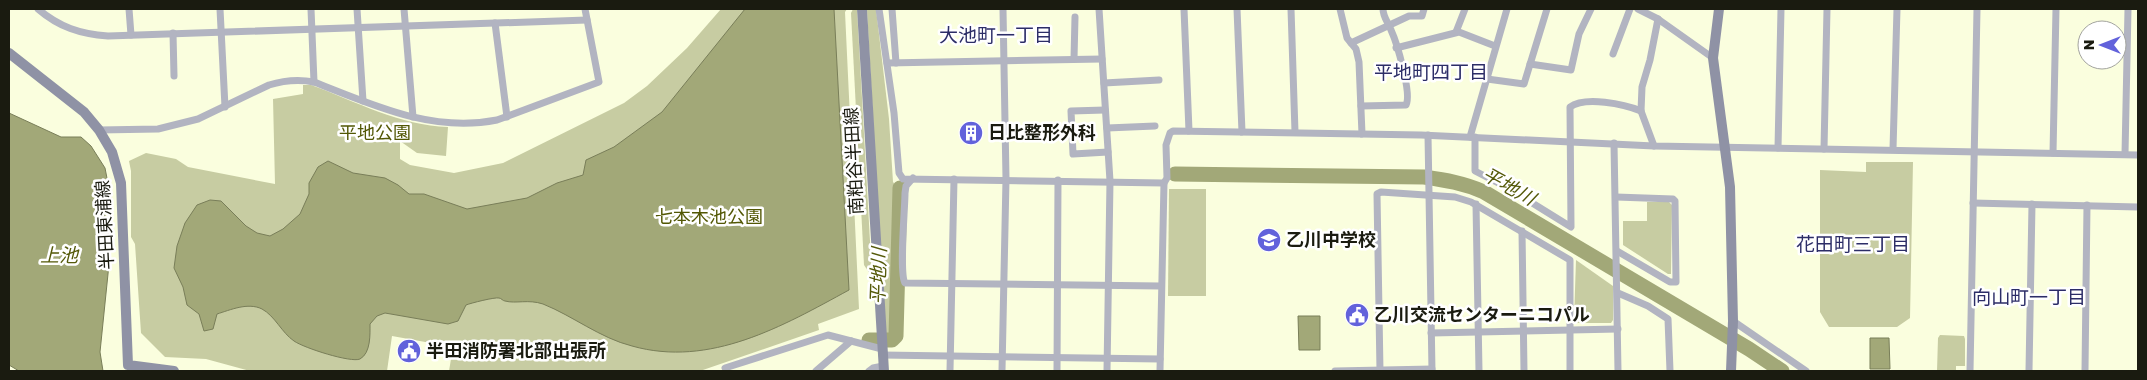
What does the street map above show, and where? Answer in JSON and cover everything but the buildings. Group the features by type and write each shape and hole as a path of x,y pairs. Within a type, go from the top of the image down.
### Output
{"main road":[{"name":"南粕谷半田線","path":"862,9 884,368"},
{"path":"1719,9 1713,58 1725,147 1732,224 1732,371"},
{"name":"半田東浦線","path":"9,53 84,112 99,130 112,152 122,183 129,368 174,371"}],"street":[{"path":"39,9 55,22 71,30 90,35 587,20"},
{"path":"129,9 130,35"},
{"path":"220,9 225,107"},
{"path":"311,9 314,82"},
{"path":"357,9 363,101"},
{"path":"404,9 413,117"},
{"path":"99,130 158,129 198,119 281,81 300,80 314,82 363,101 435,122 484,122 507,117 599,82 585,9"},
{"path":"879,9 901,176 913,178 1164,183"},
{"path":"892,9 896,63"},
{"path":"1002,371 1006,179 1003,9"},
{"path":"1099,9 1110,181 1107,371"},
{"path":"1184,9 1189,131"},
{"path":"1237,9 1242,132"},
{"path":"1291,9 1295,132"},
{"path":"1340,9 1347,38 1356,50 1359,62 1362,134"},
{"path":"1361,106 1406,105 1408,102 1408,85 1383,14 1383,9"},
{"path":"1351,43 1389,27 1409,16 1422,16 1424,9"},
{"path":"1456,32 1465,9"},
{"path":"1507,9 1495,46 1473,137 1475,171 1501,184 1571,227 1570,107 1574,104 1607,102 1626,105 1641,111"},
{"path":"1487,79 1524,84 1547,9"},
{"path":"1530,64 1571,70 1579,34 1591,9"},
{"path":"1613,54 1630,9"},
{"path":"1638,9 1658,19 1713,58"},
{"path":"1778,148 1780,9"},
{"path":"1824,149 1827,9"},
{"path":"1893,149 1897,9"},
{"path":"1970,371 1977,9"},
{"path":"2053,153 2056,9"},
{"path":"2125,154 2128,9"},
{"path":"1074,59 1075,17"},
{"path":"1654,146 1641,111 1642,87 1650,60 1658,19"},
{"path":"496,22 507,117"},
{"path":"1396,48 1456,32 1462,32 1495,46"},
{"path":"173,33 174,76"},
{"path":"887,63 1102,59"},
{"path":"1104,82 1159,80"},
{"path":"1105,110 1071,111 1073,154 1108,152"},
{"path":"1106,128 1155,126"},
{"path":"1160,371 1164,183 1167,178 1166,145 1170,133 1189,131 1428,135 1654,146 2138,155"},
{"path":"1335,371 1432,370 1428,135"},
{"path":"1614,143 1618,371"},
{"path":"913,178 906,186 905,193 903,280 905,283 1162,286"},
{"path":"950,371 954,178"},
{"path":"1057,371 1058,180"},
{"path":"1380,370 1377,194 1381,192 1429,193 1455,197 1476,204 1570,260 1570,371"},
{"path":"1616,197 1675,201 1676,282 1670,282 1617,251"},
{"path":"1973,203 2138,207"},
{"path":"1476,204 1479,371"},
{"path":"2029,371 2032,204"},
{"path":"2084,371 2087,205"},
{"path":"1522,231 1524,371"},
{"path":"1618,293 1648,306 1668,319 1670,371"},
{"path":"1732,326 1806,371"},
{"path":"1431,333 1618,329"},
{"path":"717,371 725,370 828,335 851,341 950,356 1160,359"},
{"path":"816,371 851,341"},
{"path":"869,371 873,368 884,368"}],"green space":[{"name":"七本木池公園","path":"721,9 847,9 845,12 859,309 818,324 819,330 700,371 449,371 453,347 392,336 387,371 250,371 206,359 165,357 141,333 135,244 131,237 131,171 129,161 146,153 176,159 188,167 275,184 273,99 303,94 303,85 311,85 378,112 430,126 448,127 446,156 417,153 400,141 400,159 410,165 454,173 503,163 624,103 647,86 687,48"},
{"path":"853,9 857,9 872,277 864,265 851,13"},
{"path":"867,9 876,9 889,119 893,182 898,188 893,333 885,337"},
{"path":"1866,162 1913,162 1910,318 1897,327 1829,327 1820,312 1820,170 1866,172"},
{"path":"1169,189 1206,189 1206,296 1168,296"},
{"path":"1647,202 1669,202 1672,205 1671,274 1668,274 1623,245 1623,221 1647,221"},
{"path":"1576,260 1613,286 1613,320 1611,323 1577,323 1574,320"},
{"path":"1940,335 1964,336 1965,366 1956,366 1956,371 1937,371 1938,338"}],"water":[{"name":"七本木池公園","path":"745,9 834,9 849,290 824,304 745,340 690,352 661,351 632,346 609,338 543,304 509,302 497,298 466,305 458,321 448,324 385,313 377,316 370,324 369,343 364,356 355,360 327,354 299,344 286,334 267,312 257,307 239,307 217,314 213,329 204,331 199,314 187,305 183,287 174,268 177,246 185,223 197,205 210,200 221,201 246,226 257,233 270,236 283,229 300,214 309,194 309,183 318,167 328,161 353,173 385,178 409,194 424,194 467,209 527,198 557,183 583,175 586,160 614,147 662,112"},
{"name":"上池","path":"9,113 61,137 81,137 91,146 105,168 112,204 105,214 104,230 112,235 100,352 103,371 19,371 9,365"},
{"path":"1298,316 1320,316 1320,350 1299,350"},
{"path":"1870,338 1889,338 1890,369 1870,369"}],"waterway":[{"name":"平地川","path":"1175,174 1424,177 1469,186 1484,192 1749,349 1782,371"},
{"name":"平地川","path":"869,340 892,340 896,336 900,188"}],"place":[{"name":"日比整形外科","path":"971,133"},
{"name":"乙川中学校","path":"1269,240"},
{"name":"乙川交流センターニコパル","path":"1357,315"},
{"name":"半田消防署北部出張所","path":"409,351"}],"district":[{"name":"大池町一丁目","path":"996,35"},
{"name":"平地町四丁目","path":"1431,72"},
{"name":"花田町三丁目","path":"1853,244"},
{"name":"向山町一丁目","path":"2029,297"}],"park label":[{"name":"平地公園","path":"375,133"}]}
